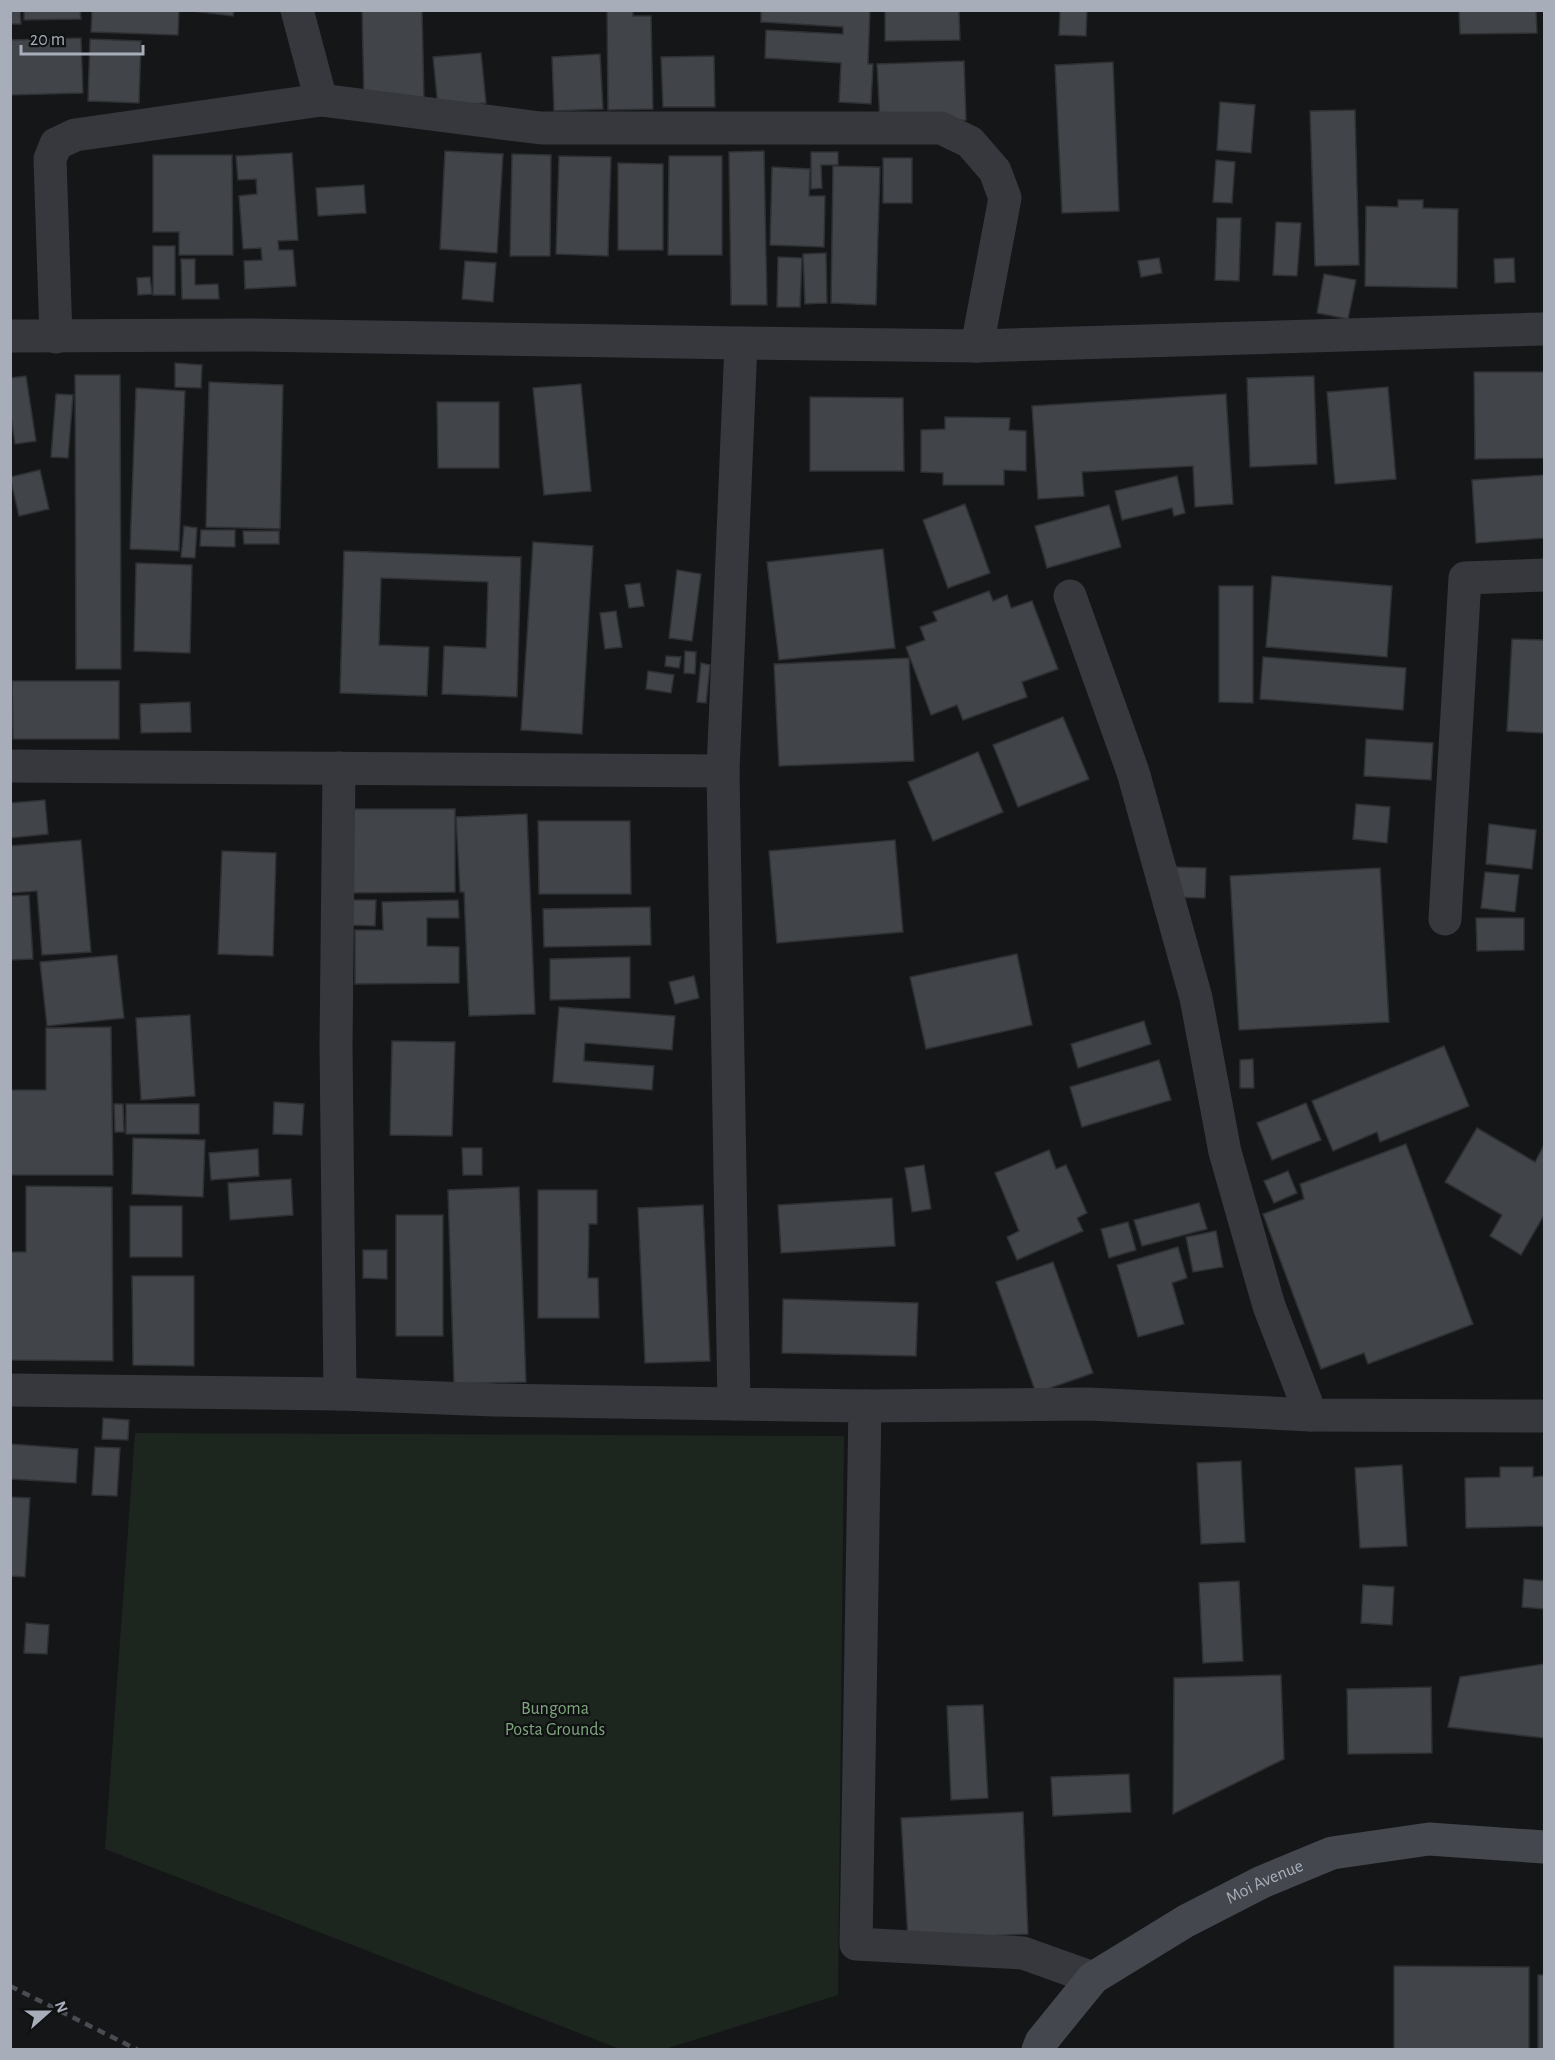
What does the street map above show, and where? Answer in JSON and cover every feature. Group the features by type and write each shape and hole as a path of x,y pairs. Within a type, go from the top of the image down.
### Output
{"street":[{"path":"297,10 321,100"},
{"path":"56,337 50,159 56,144 75,135 321,100 541,128 941,128 970,142 995,171 1005,198 977,346"},
{"path":"10,336 252,335 977,346 1545,329"},
{"path":"734,1404 723,771 741,343"},
{"path":"1445,919 1465,578 1545,575"},
{"path":"1070,596 1133,772 1196,998 1225,1152 1269,1306 1311,1415"},
{"path":"10,766 723,771"},
{"path":"339,768 336,1046 340,1394"},
{"path":"10,1390 340,1394 494,1400 865,1406 1088,1404 1311,1415 1545,1416"},
{"path":"865,1406 856,1944 1023,1953 1093,1978"},
{"name":"Moi Avenue","path":"1038,2049 1041,2042 1093,1978 1196,1916 1262,1882 1332,1853 1429,1839 1545,1847"}],"green space":[{"name":"Bungoma Posta Grounds","path":"135,1433 844,1436 838,1995 665,2049 620,2049 105,1849"}],"building":[{"path":"10,10 20,10 21,24 10,24"},
{"path":"24,10 80,10 81,19 24,20"},
{"path":"92,10 179,10 178,35 91,32"},
{"path":"184,10 234,10 233,16"},
{"path":"362,10 422,10 424,99 364,100"},
{"path":"607,10 633,10 633,16 651,16 653,109 608,110"},
{"path":"761,10 870,10 868,64 873,64 871,104 839,102 841,63 765,58 766,30 843,34 843,27 761,22"},
{"path":"885,10 959,10 960,40 885,41"},
{"path":"1060,10 1087,10 1086,36 1059,35"},
{"path":"1459,10 1536,10 1537,33 1460,34"},
{"path":"81,38 83,93 10,95 10,40"},
{"path":"90,39 141,41 139,103 88,101"},
{"path":"481,53 486,103 438,107 433,57"},
{"path":"600,54 603,109 554,111 552,57"},
{"path":"714,56 715,107 663,107 661,57"},
{"path":"964,61 966,120 880,123 877,64"},
{"path":"1113,62 1119,211 1062,213 1055,65"},
{"path":"1220,102 1255,105 1251,153 1217,150"},
{"path":"1355,110 1359,265 1315,266 1310,111"},
{"path":"445,151 503,154 497,253 440,249"},
{"path":"764,151 767,305 731,305 729,152"},
{"path":"811,152 838,152 838,165 821,165 822,188 811,189"},
{"path":"292,153 298,240 278,241 279,250 293,250 296,286 245,289 244,261 262,260 261,248 243,249 239,196 257,194 256,179 238,180 236,156"},
{"path":"512,154 551,155 550,256 510,256"},
{"path":"153,155 232,155 233,255 179,255 179,232 153,232"},
{"path":"559,156 611,157 608,256 556,254"},
{"path":"669,156 722,156 722,255 668,255"},
{"path":"883,158 912,158 912,203 883,203"},
{"path":"1216,160 1235,162 1232,203 1213,202"},
{"path":"618,163 663,164 663,250 618,250"},
{"path":"833,166 880,167 876,305 831,303"},
{"path":"772,167 810,169 809,196 825,196 824,247 770,245"},
{"path":"364,185 366,213 318,216 316,188"},
{"path":"1398,200 1423,200 1423,208 1458,209 1457,288 1365,286 1366,206 1398,207"},
{"path":"1217,218 1241,218 1239,281 1215,280"},
{"path":"1276,222 1301,223 1297,276 1273,275"},
{"path":"153,246 175,246 175,295 153,295"},
{"path":"826,253 827,303 805,304 803,254"},
{"path":"778,257 802,258 800,307 777,307"},
{"path":"1159,258 1162,273 1141,277 1138,261"},
{"path":"1514,258 1515,282 1495,283 1494,259"},
{"path":"181,259 195,259 195,285 218,284 219,299 182,299"},
{"path":"465,261 496,263 493,302 462,299"},
{"path":"1324,274 1356,280 1348,319 1317,313"},
{"path":"150,277 152,294 138,295 137,278"},
{"path":"175,363 202,365 201,388 175,387"},
{"path":"1474,372 1544,372 1544,458 1475,459"},
{"path":"75,375 120,375 121,669 76,669"},
{"path":"26,376 36,441 15,444 10,410 10,378"},
{"path":"1314,376 1317,464 1250,467 1247,378"},
{"path":"209,382 283,385 280,529 206,527"},
{"path":"581,384 591,491 544,495 533,388"},
{"path":"1388,387 1396,479 1335,484 1327,392"},
{"path":"136,388 185,391 179,551 130,549"},
{"path":"56,394 73,395 68,458 51,457"},
{"path":"1226,394 1233,504 1195,507 1193,466 1082,472 1084,496 1038,499 1032,406"},
{"path":"810,397 903,398 904,471 810,471"},
{"path":"437,402 499,402 499,468 438,468"},
{"path":"945,417 1010,418 1009,430 1026,431 1026,471 1004,470 1004,485 943,485 943,473 921,472 921,430 945,429"},
{"path":"40,470 49,509 19,516 10,477"},
{"path":"1544,475 1544,538 1476,543 1472,480"},
{"path":"1177,476 1185,513 1174,516 1172,508 1122,520 1115,491"},
{"path":"965,504 990,573 948,588 923,520"},
{"path":"1109,505 1121,547 1047,568 1035,526"},
{"path":"184,526 197,528 195,558 181,557"},
{"path":"201,530 235,530 235,547 200,546"},
{"path":"243,531 279,531 279,544 244,544"},
{"path":"533,542 593,546 582,734 521,730"},
{"path":"883,549 895,648 779,660 767,562"},
{"path":"344,551 521,557 517,697 442,694 444,646 486,648 488,582 381,578 379,645 429,647 427,696 340,693"},
{"path":"136,563 192,565 190,653 134,651"},
{"path":"677,570 701,574 692,641 669,638"},
{"path":"1272,576 1392,586 1387,657 1266,647"},
{"path":"640,583 644,606 629,608 625,585"},
{"path":"1219,586 1253,586 1253,703 1219,702"},
{"path":"989,591 993,601 1007,595 1011,608 1032,601 1058,669 1022,682 1027,697 963,720 957,705 931,715 906,647 925,640 920,627 937,621 933,612"},
{"path":"616,611 622,647 605,649 600,613"},
{"path":"1512,639 1544,640 1544,733 1507,731"},
{"path":"685,651 696,652 695,674 684,673"},
{"path":"666,656 681,657 679,668 665,666"},
{"path":"1263,657 1406,668 1403,710 1260,699"},
{"path":"909,658 914,761 779,766 774,664"},
{"path":"701,663 710,665 706,703 697,702"},
{"path":"648,671 674,675 671,693 646,689"},
{"path":"12,681 119,681 119,739 13,739"},
{"path":"190,702 191,732 141,733 140,704"},
{"path":"1063,717 1089,779 1018,807 993,745"},
{"path":"1366,739 1433,743 1431,780 1364,776"},
{"path":"978,752 1003,812 933,841 908,782"},
{"path":"45,800 48,834 10,838 10,803"},
{"path":"1356,804 1390,807 1387,843 1353,839"},
{"path":"348,809 455,809 455,892 348,893"},
{"path":"527,814 535,1014 469,1016 464,892 460,892 456,817"},
{"path":"538,821 630,821 631,894 539,894"},
{"path":"1489,824 1536,830 1532,869 1486,864"},
{"path":"81,840 91,952 42,955 37,891 10,893 10,846"},
{"path":"895,840 903,932 777,943 769,851"},
{"path":"222,851 276,853 273,956 218,954"},
{"path":"1175,867 1206,868 1205,898 1173,897"},
{"path":"1380,868 1389,1022 1239,1030 1230,876"},
{"path":"1485,872 1519,875 1515,912 1481,908"},
{"path":"29,895 33,959 10,960 10,896"},
{"path":"347,900 376,900 375,926 347,925"},
{"path":"458,900 459,918 427,918 427,946 459,947 459,983 355,984 355,930 383,930 382,902"},
{"path":"650,907 651,945 544,947 543,909"},
{"path":"1476,918 1524,918 1524,950 1477,951"},
{"path":"1017,954 1032,1025 926,1049 910,977"},
{"path":"117,955 124,1018 47,1026 40,962"},
{"path":"630,957 630,998 550,1000 550,959"},
{"path":"694,976 699,998 675,1004 669,982"},
{"path":"559,1007 675,1016 672,1050 585,1043 584,1061 654,1066 652,1090 553,1082"},
{"path":"190,1015 195,1096 141,1100 136,1018"},
{"path":"1144,1021 1151,1044 1078,1068 1071,1044"},
{"path":"111,1027 113,1175 10,1175 10,1090 46,1090 46,1028"},
{"path":"392,1041 455,1042 452,1136 390,1135"},
{"path":"1444,1046 1469,1106 1380,1142 1377,1132 1333,1151 1312,1101"},
{"path":"1253,1059 1254,1088 1240,1088 1240,1060"},
{"path":"1159,1060 1171,1100 1082,1127 1070,1087"},
{"path":"274,1102 304,1104 302,1135 273,1134"},
{"path":"1306,1103 1321,1140 1272,1160 1257,1123"},
{"path":"114,1104 123,1104 124,1132 115,1132"},
{"path":"126,1104 199,1104 199,1134 126,1134"},
{"path":"1477,1128 1535,1162 1544,1145 1544,1215 1521,1255 1490,1236 1502,1215 1445,1182"},
{"path":"133,1138 205,1140 203,1197 132,1194"},
{"path":"1406,1144 1473,1324 1368,1364 1364,1353 1321,1369 1263,1214 1304,1199 1300,1184"},
{"path":"462,1148 482,1148 482,1175 463,1175"},
{"path":"258,1149 259,1176 211,1180 209,1153"},
{"path":"1049,1150 1056,1169 1066,1165 1087,1213 1077,1218 1083,1231 1017,1260 1007,1237 1019,1231 995,1173"},
{"path":"924,1165 931,1209 912,1212 905,1168"},
{"path":"1288,1171 1297,1193 1274,1203 1264,1181"},
{"path":"291,1179 293,1215 230,1220 228,1183"},
{"path":"26,1186 112,1187 113,1361 11,1360 10,1252 26,1252"},
{"path":"519,1187 526,1382 454,1384 448,1190"},
{"path":"538,1190 597,1190 597,1224 589,1224 588,1278 598,1278 599,1318 538,1318"},
{"path":"892,1198 895,1246 781,1253 778,1205"},
{"path":"1199,1203 1207,1229 1142,1246 1134,1220"},
{"path":"703,1205 710,1361 645,1363 638,1208"},
{"path":"130,1206 182,1206 182,1257 130,1257"},
{"path":"396,1215 443,1215 443,1336 396,1336"},
{"path":"1128,1222 1136,1250 1109,1258 1101,1229"},
{"path":"1216,1231 1223,1267 1193,1272 1186,1237"},
{"path":"1178,1247 1187,1278 1172,1283 1184,1324 1138,1337 1117,1265"},
{"path":"363,1250 387,1250 387,1279 363,1278"},
{"path":"1053,1262 1093,1373 1036,1393 996,1282"},
{"path":"132,1276 194,1276 194,1366 133,1365"},
{"path":"783,1299 918,1303 916,1356 782,1353"},
{"path":"103,1418 129,1420 128,1440 102,1439"},
{"path":"10,1444 78,1449 76,1483 10,1479"},
{"path":"95,1447 120,1448 117,1496 92,1495"},
{"path":"1241,1461 1245,1542 1201,1544 1197,1463"},
{"path":"1402,1465 1407,1546 1360,1548 1355,1468"},
{"path":"1500,1467 1533,1467 1533,1477 1544,1476 1544,1526 1466,1528 1465,1478 1500,1477"},
{"path":"10,1497 30,1498 25,1577 10,1576"},
{"path":"1524,1579 1544,1581 1544,1609 1522,1607"},
{"path":"1239,1581 1243,1661 1203,1663 1199,1583"},
{"path":"1363,1585 1394,1587 1392,1625 1361,1623"},
{"path":"26,1623 49,1625 47,1654 24,1653"},
{"path":"1544,1664 1544,1738 1448,1727 1460,1677"},
{"path":"1281,1675 1284,1759 1173,1814 1174,1678"},
{"path":"1431,1687 1432,1753 1348,1754 1347,1689"},
{"path":"983,1705 988,1798 951,1800 947,1706"},
{"path":"1129,1774 1131,1812 1053,1816 1051,1777"},
{"path":"1023,1812 1028,1934 908,1940 901,1818"},
{"path":"1394,1966 1529,1967 1529,2050 1394,2050"},
{"path":"1538,1975 1544,1975 1544,2050 1538,2050"}],"railway":[{"path":"10,1986 138,2050"}]}
